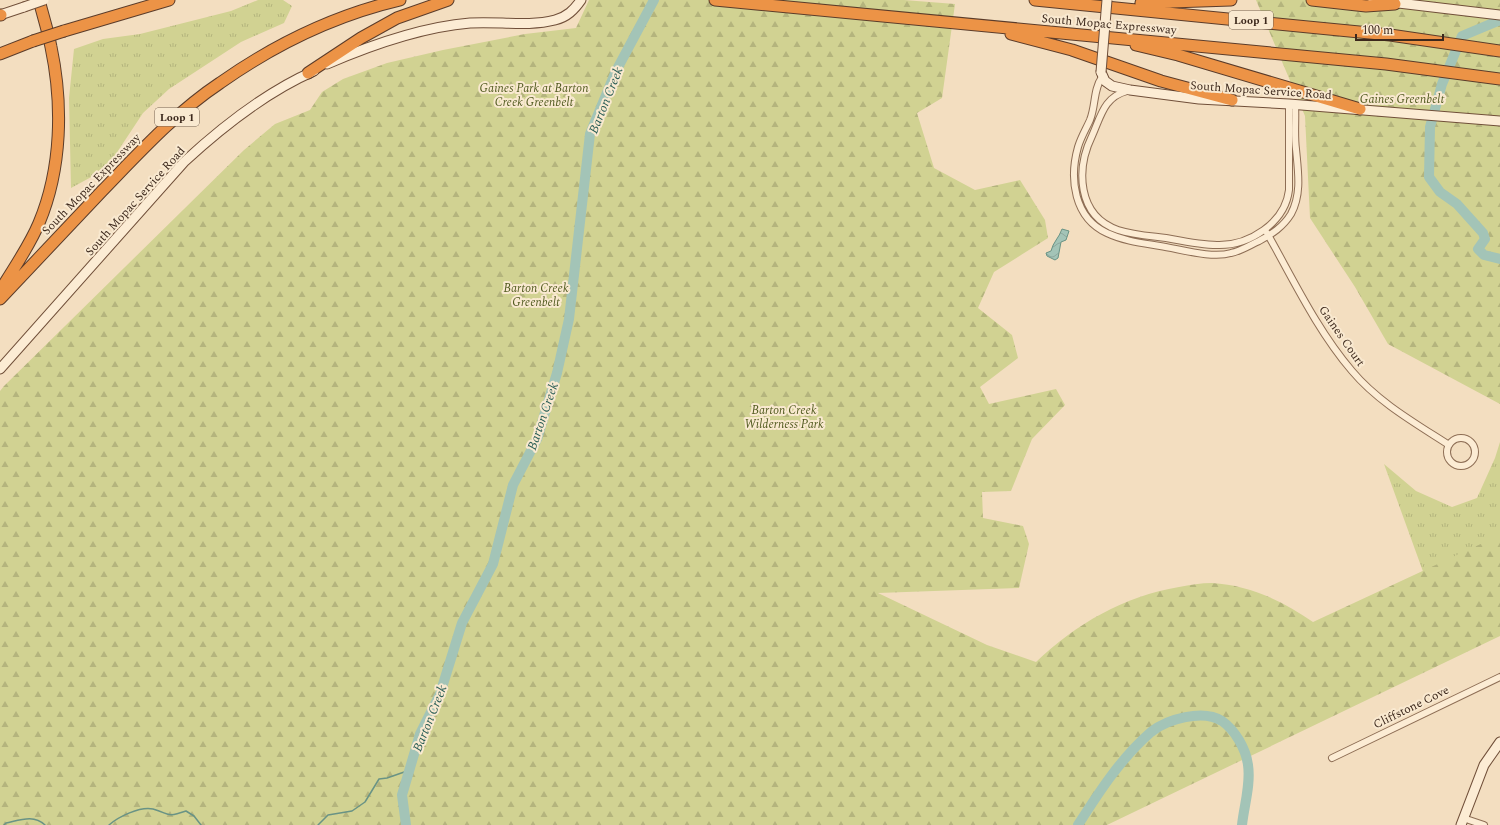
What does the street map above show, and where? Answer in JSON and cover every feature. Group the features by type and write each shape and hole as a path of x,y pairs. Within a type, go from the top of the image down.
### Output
{"highway":[{"path":"0,291 22,257 39,223 53,183 58,141 58,92 51,47 39,0"},
{"path":"0,54 64,31 169,0"},
{"name":"South Mopac Expressway","path":"0,299 151,140 219,83 269,52 313,30 400,0"},
{"path":"308,73 361,38 397,18 448,0"},
{"name":"South Mopac Expressway","path":"715,0 1386,64 1500,79"},
{"name":"South Mopac Expressway","path":"1035,0 1110,3 1390,35 1500,51"},
{"path":"1110,3 1231,0"},
{"path":"1312,0 1366,6 1395,4"},
{"path":"983,26 1072,50 1173,85 1232,100"},
{"path":"1121,38 1139,46 1178,55 1360,109"}],"main road":[{"path":"0,15 44,0"},
{"name":"South Mopac Service Road","path":"0,369 184,162 205,143 256,104 308,73 384,42 445,27 470,23 540,22 555,20 570,13 581,0"},
{"path":"1373,0 1395,4 1500,14"},
{"path":"1101,75 1110,3"},
{"name":"South Mopac Service Road","path":"1101,75 1108,84 1130,90 1199,99 1292,104 1500,121"},
{"path":"1462,821 1484,765 1500,742"}],"street":[{"path":"1101,75 1096,88 1093,111 1076,155 1074,191 1077,200 1088,220 1097,227 1116,237 1129,241 1217,255 1231,253 1268,236 1280,228 1287,220 1295,203 1298,184 1298,162 1292,104"},
{"path":"1130,90 1116,95 1106,104 1093,134 1083,160 1083,192 1086,202 1098,218 1118,230 1216,246 1233,244 1264,230 1278,218 1288,201 1292,104"},
{"path":"1085,130 1093,134"},
{"path":"1289,149 1296,149"},
{"path":"1116,237 1118,230"},
{"name":"Gaines Court","path":"1264,230 1325,332 1352,372 1391,407 1449,445"},
{"path":"1455,439 1468,440 1474,448 1475,453 1471,462 1463,466 1453,464 1446,453 1449,445 1455,439"},
{"name":"Cliffstone Cove","path":"1332,758 1500,677"},
{"path":"1462,821 1484,825"}],"green space":[{"path":"258,0 283,0 292,6 284,23 241,42 169,89 143,113 106,169 71,188 69,98 74,49 103,39 140,34 231,11"},
{"path":"589,0 904,0 955,4 942,98 917,113 934,168 975,190 1020,180 1045,220 1048,238 994,272 978,308 1012,335 1018,358 980,387 989,404 1056,389 1065,405 1032,439 1011,491 982,492 983,518 1023,526 1029,544 1019,588 878,593 987,645 1036,662 1051,648 1084,624 1120,605 1159,591 1208,583 1226,584 1265,595 1290,607 1313,622 1500,535 1500,636 1107,825 0,825 0,391 244,150 275,124 310,110 322,92 343,79 387,63 443,50 525,34 576,28"},
{"name":"Gaines Greenbelt","path":"1256,0 1500,0 1500,404 1388,344 1355,287 1310,218 1305,116"},
{"path":"1500,442 1500,636 1425,577 1384,464 1416,491 1452,507 1477,498 1495,458"}],"water":[{"path":"1062,229 1069,231 1066,240 1061,242 1058,258 1055,260 1047,256 1046,253 1051,251"}],"waterway":[{"name":"Barton Creek","path":"406,825 402,795 420,734 440,694 462,623 493,564 513,485 537,439 557,373 569,319 590,134 616,71 654,0"},
{"path":"1500,20 1462,36 1442,84 1430,127 1429,177 1440,192 1457,204 1483,233 1485,239 1478,249 1484,255 1500,259"},
{"path":"1078,825 1111,776 1140,742 1151,732 1166,723 1185,717 1195,716 1214,717 1222,721 1231,729 1242,746 1247,759 1249,772 1242,825"},
{"path":"318,825 328,815 352,811 365,802 379,779 387,778 410,770"},
{"path":"109,825 130,813 148,808 171,815 186,811 194,816 201,825"},
{"path":"4,825 16,820 27,819 36,820 45,825"}],"park label":[{"name":"Gaines Park at Barton Creek Greenbelt","path":"534,95"},
{"name":"Barton Creek Greenbelt","path":"536,295"},
{"name":"Barton Creek Wilderness Park","path":"784,417"}]}
